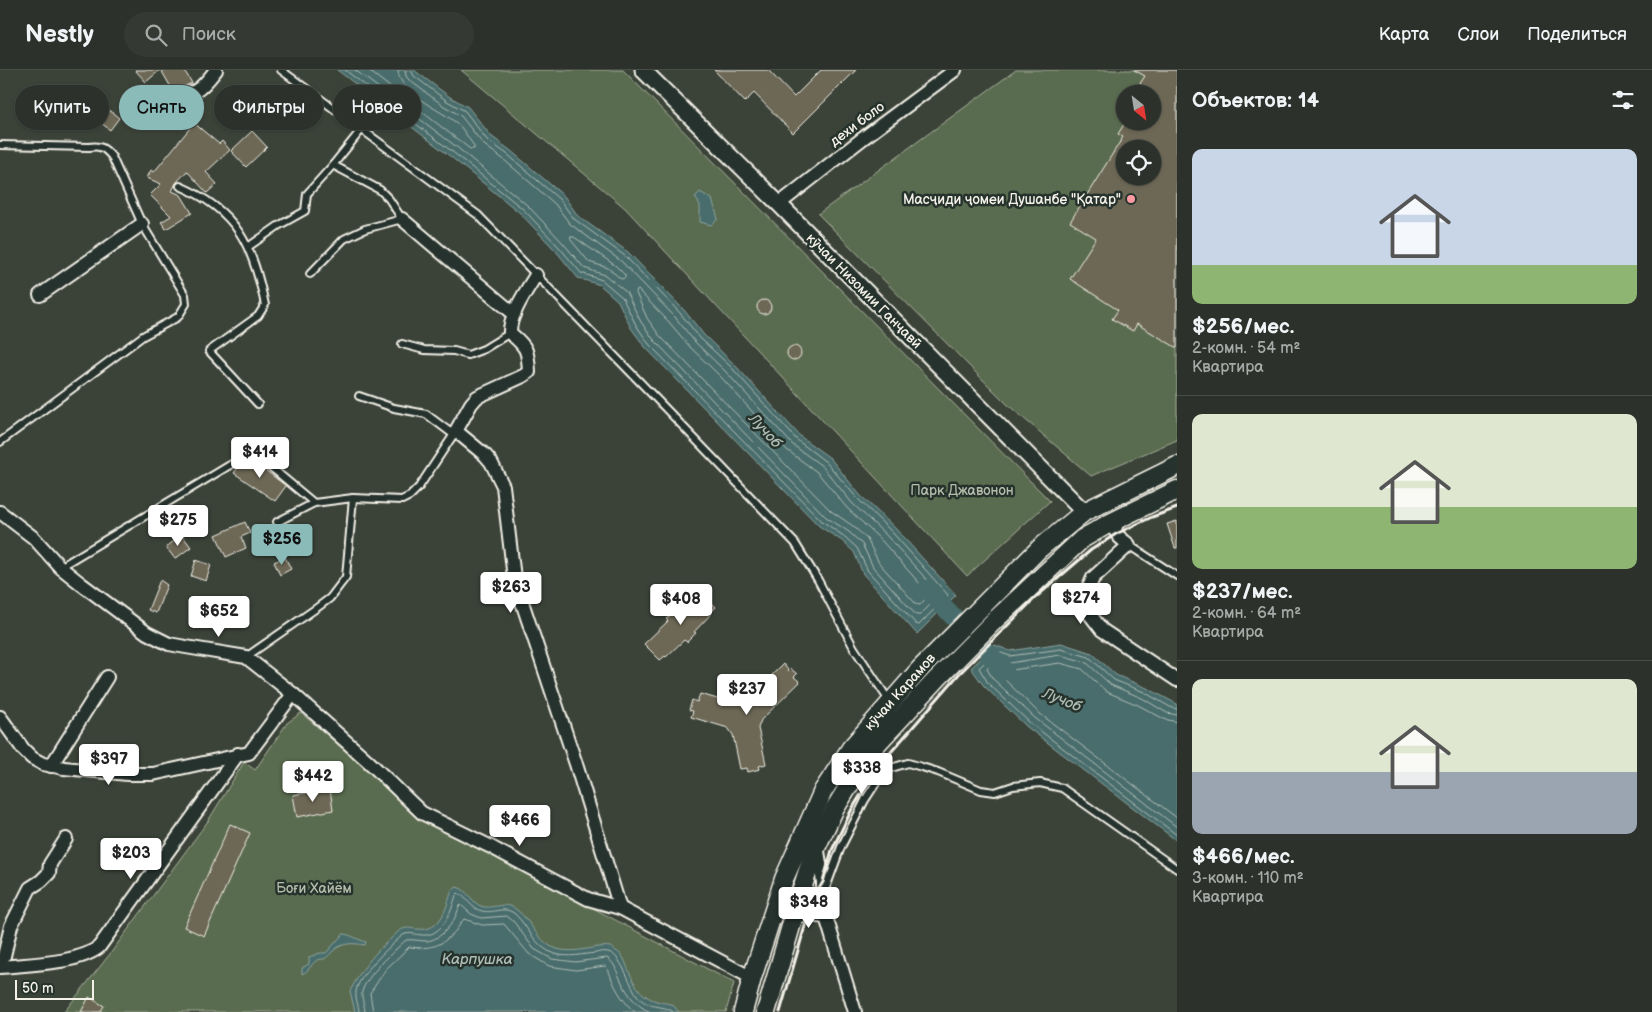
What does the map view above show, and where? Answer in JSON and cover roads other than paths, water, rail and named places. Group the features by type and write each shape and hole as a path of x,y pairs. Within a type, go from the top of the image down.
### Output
{"main road":[{"name":"кӯчаи Карамов","path":"742,1012 784,880 823,791 851,748 920,668 1039,549 1084,512 1177,466"},
{"name":"кӯчаи Карамов","path":"767,1012 814,852 834,810 870,751 936,679 994,621 1082,540 1121,517 1177,490"}],"street":[{"path":"203,85 216,70"},
{"name":"кӯчаи Низомии Ганҷавӣ","path":"643,70 779,204 1084,512"},
{"name":"дехи боло","path":"779,204 955,70"},
{"path":"402,219 514,314"},
{"path":"40,295 142,224"},
{"path":"536,275 514,314 510,328 510,333 521,342 527,351 529,372 477,397 470,404 455,433 485,455 491,462 502,486 514,578 576,764 620,908"},
{"path":"0,512 34,538 60,567 146,633 169,644 246,657 293,694 422,813 489,846 588,899 620,908 752,978"},
{"path":"1121,517 1116,524 1116,534 1129,545 1093,578 1086,594 1088,612 1102,630 1177,680"},
{"path":"51,766 107,677"},
{"path":"0,717 23,749 32,758 43,764 128,774 153,774 249,753 293,694"},
{"path":"0,967 68,959 91,953 99,947 238,754"},
{"path":"0,962 4,956 11,926 30,888 49,874 50,864 66,838"},
{"path":"817,845 826,917 855,1012"},
{"path":"794,916 826,917"}],"lane":[{"path":"281,70 333,108"},
{"path":"248,247 278,226 305,211 307,194 361,130"},
{"path":"363,130 478,214 795,542 818,580 854,648 890,702"},
{"path":"0,145 97,146 105,149 112,157 142,224 185,295 186,304 178,317 143,336 0,442"},
{"path":"310,274 344,239 365,229 402,219 380,190 333,164"},
{"path":"180,186 199,194 221,211 239,231 258,272 265,305 258,316 209,351 258,404"},
{"path":"402,344 424,350 454,351 468,355 484,349 510,333"},
{"path":"277,522 314,503 353,498 402,500 410,496 419,487 455,433 426,414 394,408 359,396"},
{"path":"60,567 245,456 253,455 260,458 314,503"},
{"path":"246,657 330,598 346,577 353,498"},
{"path":"1129,545 1177,576"},
{"path":"823,896 842,848 865,800 880,777 891,768 908,763 938,772 981,790 995,792 1013,786 1040,783 1062,788 1177,869"}],"water":[{"path":"337,70 414,70 450,97 468,107 491,136 564,196 578,216 628,252 801,437 830,458 860,495 894,527 956,595 917,634 863,574 854,552 842,541 819,526 645,347 631,328 618,301 600,285 578,278 520,213 416,130 421,130 421,85 357,85"},
{"path":"700,192 712,199 718,219 711,225 700,222 700,205 695,197"},
{"path":"1061,643 1092,653 1116,675 1147,688 1177,704 1177,841 1027,727 984,686 971,668 995,645 1010,651"},
{"name":"Карпушка","path":"457,887 465,891 480,906 504,905 513,907 527,920 544,942 557,949 572,951 598,947 612,948 623,957 632,978 644,995 656,1001 672,1004 679,1012 355,1012 350,991 370,960 402,929 426,929 433,927 442,917 452,890"},
{"path":"343,934 366,942 365,945 352,944 341,946 324,959 314,962 302,974 302,968 309,964 309,957 326,953"}],"waterway":[{"name":"Лучоб","path":"927,589 1005,671"}],"railway":[{"path":"780,1012 813,899 823,882 832,850 852,809 878,767 959,674 1036,597 1091,550 1116,534 1152,517 1177,508"}],"place":[{"name":"Масҷиди ҷомеи Душанбе \"Қатар\"","path":"1131,199"}],"park label":[{"name":"Парк Джавонон","path":"962,490"},
{"name":"Боғи Хайём","path":"314,888"}]}
